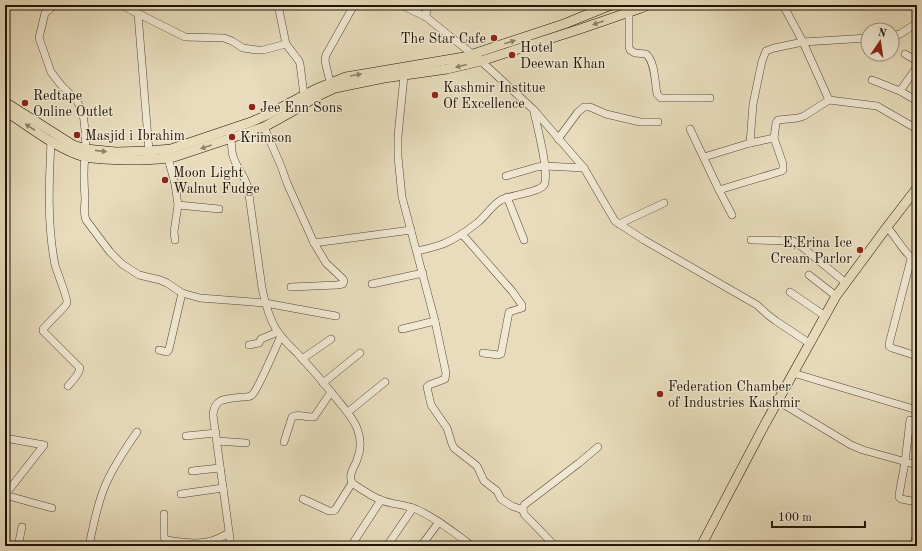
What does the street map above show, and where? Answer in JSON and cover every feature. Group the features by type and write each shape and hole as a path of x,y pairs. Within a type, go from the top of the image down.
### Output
{"main road":[{"path":"5,102 85,153 106,159 149,160 168,158 174,157 230,134 330,82 346,77 464,57 564,24 611,5"},
{"path":"5,111 51,141 77,155 85,153 171,149 264,127 335,88 356,83 447,69 481,61 576,31 648,5"},
{"path":"701,546 761,431 836,296 917,188"}],"street":[{"path":"54,5 45,13 39,38 51,72 61,85 77,101 83,113 85,130 83,181 85,198 84,213 86,220 110,252 126,267 139,275 154,278 167,283 182,293 200,298 265,303 336,316"},
{"path":"278,5 286,44 299,61 304,95"},
{"path":"330,82 325,61 326,55 354,5"},
{"path":"401,5 426,17 481,61 534,110 584,168 615,221 644,240 757,305 776,322 809,343"},
{"path":"426,5 426,17"},
{"path":"782,5 803,42 829,100"},
{"path":"123,6 185,37 224,38 244,48 257,50 263,50 286,44"},
{"path":"629,13 629,47 634,54 646,54 650,58 658,97 710,98"},
{"path":"138,14 149,151"},
{"path":"900,34 917,23"},
{"path":"750,143 754,104 762,61 766,51 803,42 860,38"},
{"path":"905,54 917,61"},
{"path":"900,91 917,67"},
{"path":"404,76 398,136 398,157 402,197 435,321 446,376 445,379 427,387 431,405 447,428 454,448 477,466 484,481 493,487 501,499 512,506 523,510 524,514 555,546"},
{"path":"872,80 900,91 917,101"},
{"path":"719,190 782,172 784,168 774,138 777,121 804,116 829,100 877,106 917,129"},
{"path":"558,139 578,112 584,107 590,107 609,115 640,122 658,122"},
{"path":"417,251 444,244 462,234 477,223 499,201 507,197 541,188 545,184 545,166 534,110"},
{"path":"264,127 314,243 326,263 343,279 344,283 337,285 291,287"},
{"path":"690,129 732,215"},
{"path":"230,134 233,156 248,188 262,288 265,303 274,324 279,334 332,392 348,412 357,428 360,442 358,459 350,475 350,480 352,483 381,500 413,508 439,522 472,546"},
{"path":"704,157 750,143 774,138"},
{"path":"51,141 49,207 51,238 57,273 67,303 43,329 43,331 80,368 80,371 68,386"},
{"path":"168,158 175,184 178,205 174,232 175,240"},
{"path":"506,176 536,167 545,166 584,168"},
{"path":"507,197 524,240"},
{"path":"619,224 664,204"},
{"path":"178,205 219,209"},
{"path":"887,227 914,261 889,344 892,348 917,356"},
{"path":"314,243 411,230"},
{"path":"462,234 512,291 522,305 522,308 509,312 501,354 483,354"},
{"path":"750,240 793,242 801,246 846,283"},
{"path":"372,284 423,273"},
{"path":"809,275 836,296"},
{"path":"790,292 825,316"},
{"path":"160,350 167,352 169,349 182,293"},
{"path":"402,329 435,321"},
{"path":"250,345 259,343 262,339 279,334"},
{"path":"231,546 213,415 214,408 217,403 223,400 248,397 252,395 258,387 279,334"},
{"path":"302,359 331,339"},
{"path":"323,383 360,353"},
{"path":"794,374 917,410"},
{"path":"348,412 385,382"},
{"path":"284,442 292,417 296,415 311,418 314,417 332,392"},
{"path":"778,401 851,445 863,450 917,465"},
{"path":"910,420 899,497 901,499 917,502"},
{"path":"89,546 97,510 105,485 110,474 137,432"},
{"path":"186,436 216,433"},
{"path":"5,438 44,445 5,495 52,508"},
{"path":"217,441 246,444"},
{"path":"523,510 524,506 598,447"},
{"path":"192,472 220,468"},
{"path":"303,499 329,511 333,511 352,483"},
{"path":"181,494 223,488"},
{"path":"351,546 381,500"},
{"path":"387,546 413,508"},
{"path":"164,514 164,539 166,540 182,544 210,542 229,533"},
{"path":"421,546 439,522"},
{"path":"18,546 22,527"},
{"path":"913,546 917,534"}],"place":[{"name":"The Star Cafe","path":"494,38"},
{"name":"Hotel Deewan Khan","path":"512,55"},
{"name":"Kashmir Institue Of Excellence","path":"435,95"},
{"name":"Redtape Online Outlet","path":"25,103"},
{"name":"Jee Enn Sons","path":"252,107"},
{"name":"Masjid i Ibrahim","path":"77,135"},
{"name":"Krimson","path":"232,137"},
{"name":"Moon Light Walnut Fudge","path":"165,180"},
{"name":"E,Erina Ice Cream Parlor","path":"860,250"},
{"name":"Federation Chamber of Industries Kashmir","path":"660,394"}]}
